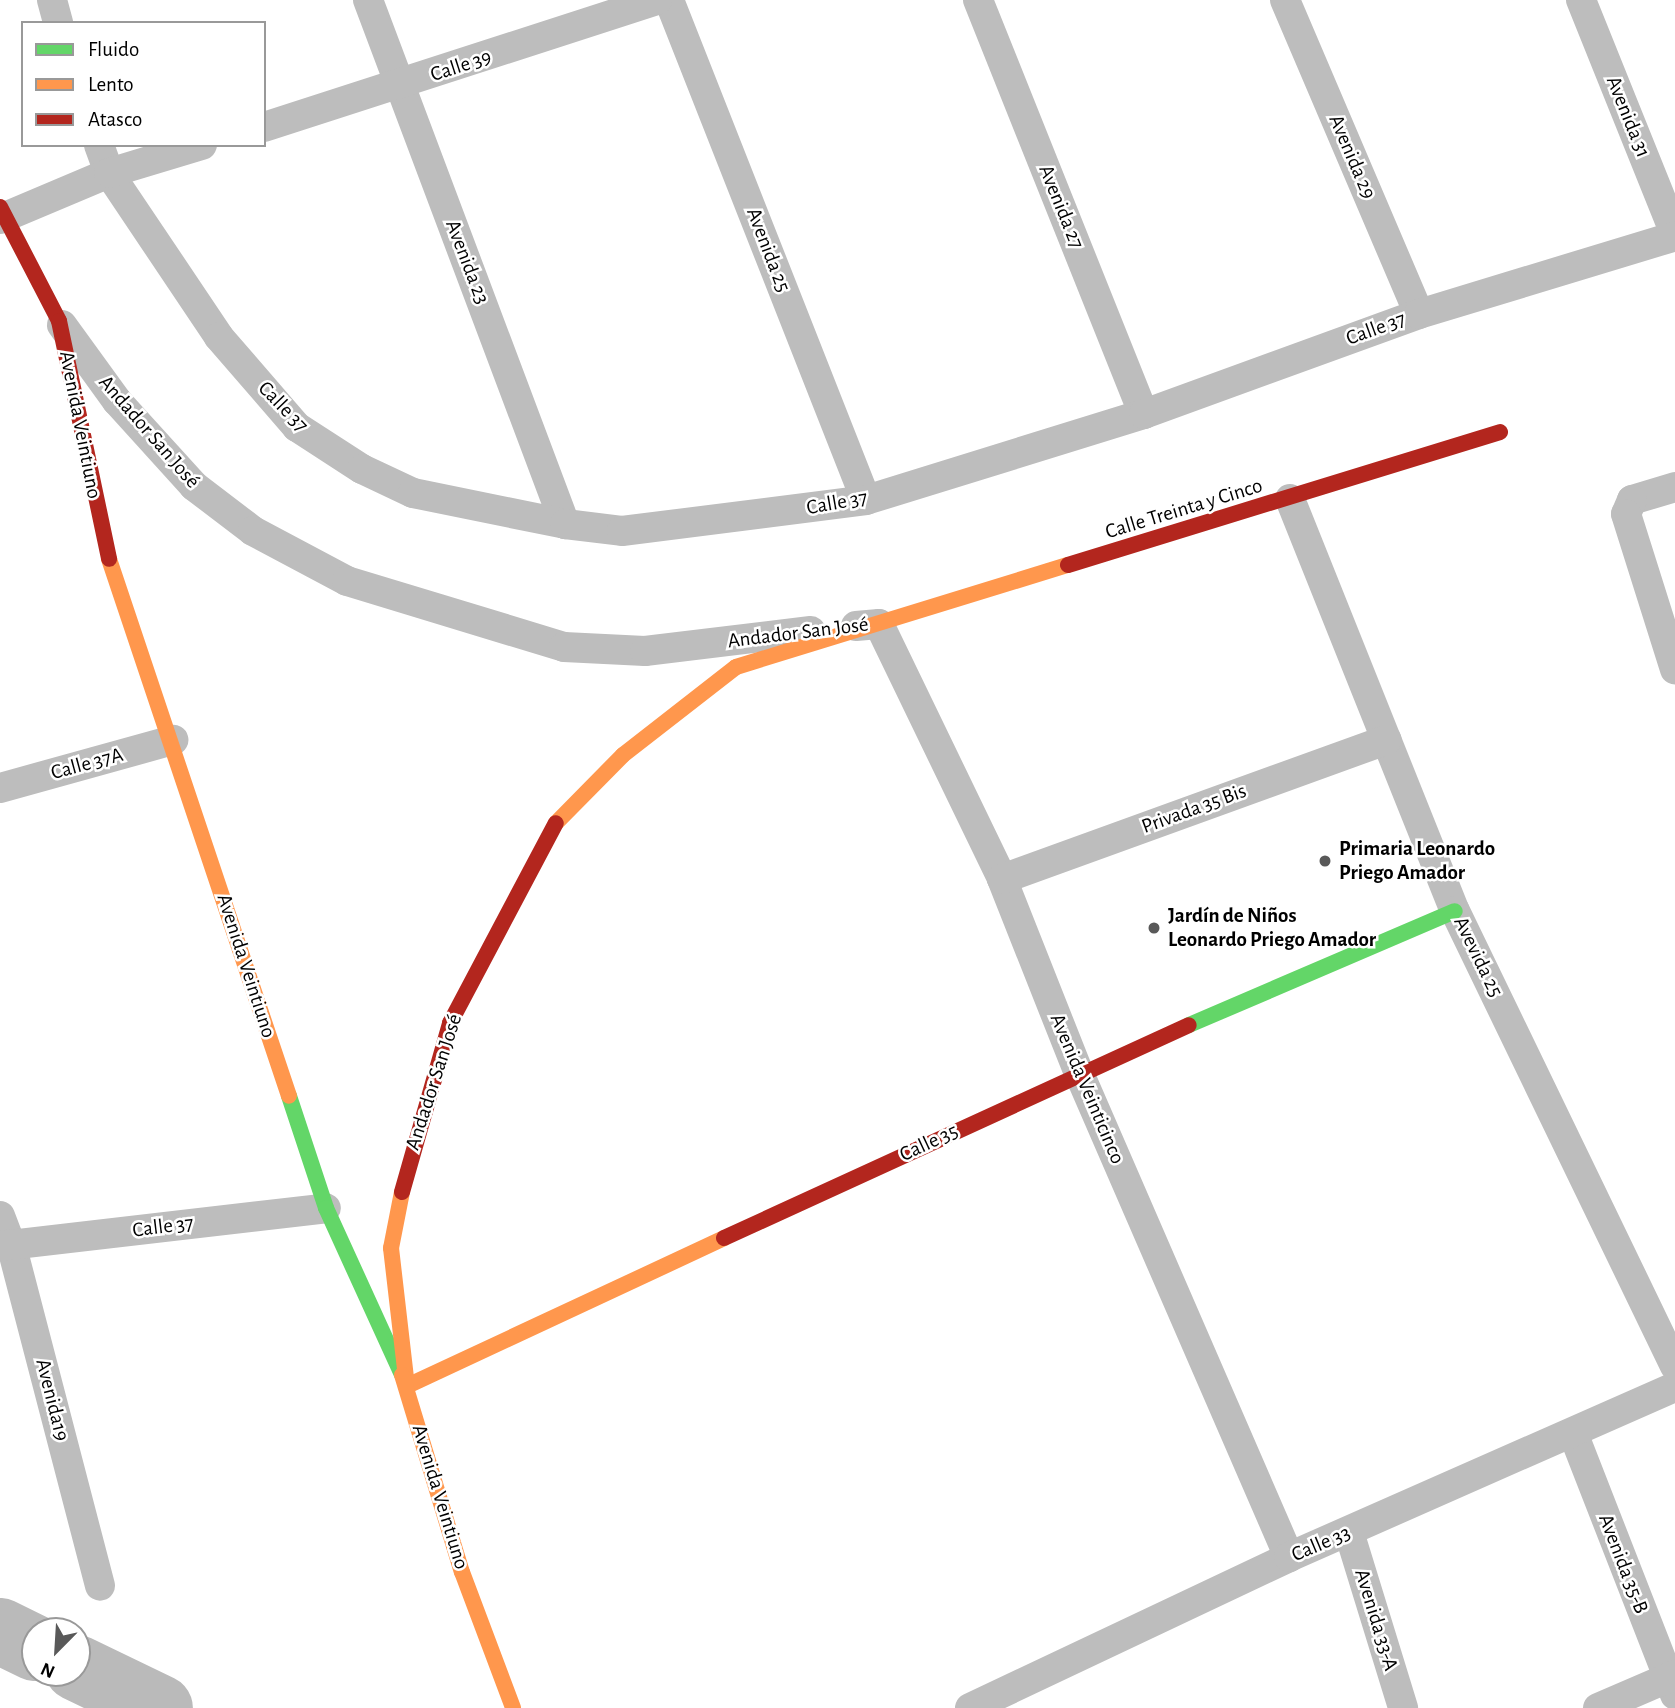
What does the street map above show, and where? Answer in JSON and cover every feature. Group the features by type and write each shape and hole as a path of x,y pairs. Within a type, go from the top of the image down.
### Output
{"street":[{"path":"52,0 57,21"},
{"name":"Avenida 23","path":"368,0 565,524"},
{"name":"Calle 39","path":"266,126 401,86 657,0"},
{"name":"Avenida 25","path":"669,0 866,500"},
{"name":"Avenida 27","path":"978,0 1144,414"},
{"name":"Avenida 29","path":"1285,0 1419,314"},
{"name":"Avenida 31","path":"1581,0 1675,235"},
{"path":"100,147 109,173"},
{"path":"1,214 109,173 195,147"},
{"name":"Calle 37","path":"109,173 219,337 298,427 362,469 413,493 565,524 622,531 866,500 1144,414 1419,314 1675,235"},
{"name":"Avenida Veintiuno","path":"1,214 59,321 106,552 173,740 326,1208 407,1386 462,1572 513,1708"},
{"name":"Andador San José","path":"59,321 117,401 194,486 253,531 347,581 564,647 645,651 879,624"},
{"name":"Calle Treinta y Cinco","path":"879,624 1500,432"},
{"path":"1675,487 1632,500 1626,508 1626,520 1675,669"},
{"name":"Avevida 25","path":"1290,499 1455,911 1675,1366"},
{"name":"Andador San José","path":"407,1386 391,1248 406,1169 450,1023 552,827 623,755 736,667 879,624"},
{"name":"Avenida Veinticinco","path":"879,624 1002,879 1079,1073 1289,1557"},
{"name":"Calle 37A","path":"0,788 173,740"},
{"name":"Privada 35 Bis","path":"1002,879 1387,740"},
{"name":"Calle 35","path":"407,1386 1079,1073 1455,911"},
{"name":"Calle 37","path":"6,1245 326,1208"},
{"name":"Avenida19","path":"0,1216 100,1586"},
{"name":"Calle 33","path":"970,1708 1289,1557 1675,1387"},
{"name":"Avenida 35-B","path":"1573,1433 1672,1682"},
{"name":"Avenida 33-A","path":"1349,1532 1403,1708"},
{"path":"1598,1708 1672,1682"}],"waterway":[{"path":"0,1631 21,1641"},
{"path":"91,1675 160,1708"}],"traffic: fast":[{"path":"1189,1025 1455,911"},
{"path":"289,1096 326,1208 402,1375"}],"traffic: slow":[{"path":"109,559 289,1096"},
{"path":"556,823 623,755 736,667 1068,565"},
{"path":"402,1192 391,1248 407,1386 724,1238"},
{"path":"402,1375 462,1572 513,1708"}],"traffic: jam":[{"path":"0,207 59,321 109,559"},
{"path":"1068,565 1500,432"},
{"path":"402,1192 450,1023 556,823"},
{"path":"724,1238 1189,1025"}],"place":[{"name":"Primaria Leonardo Priego Amador","path":"1325,861"},
{"name":"Jardín de Niños Leonardo Priego Amador","path":"1154,928"}]}
